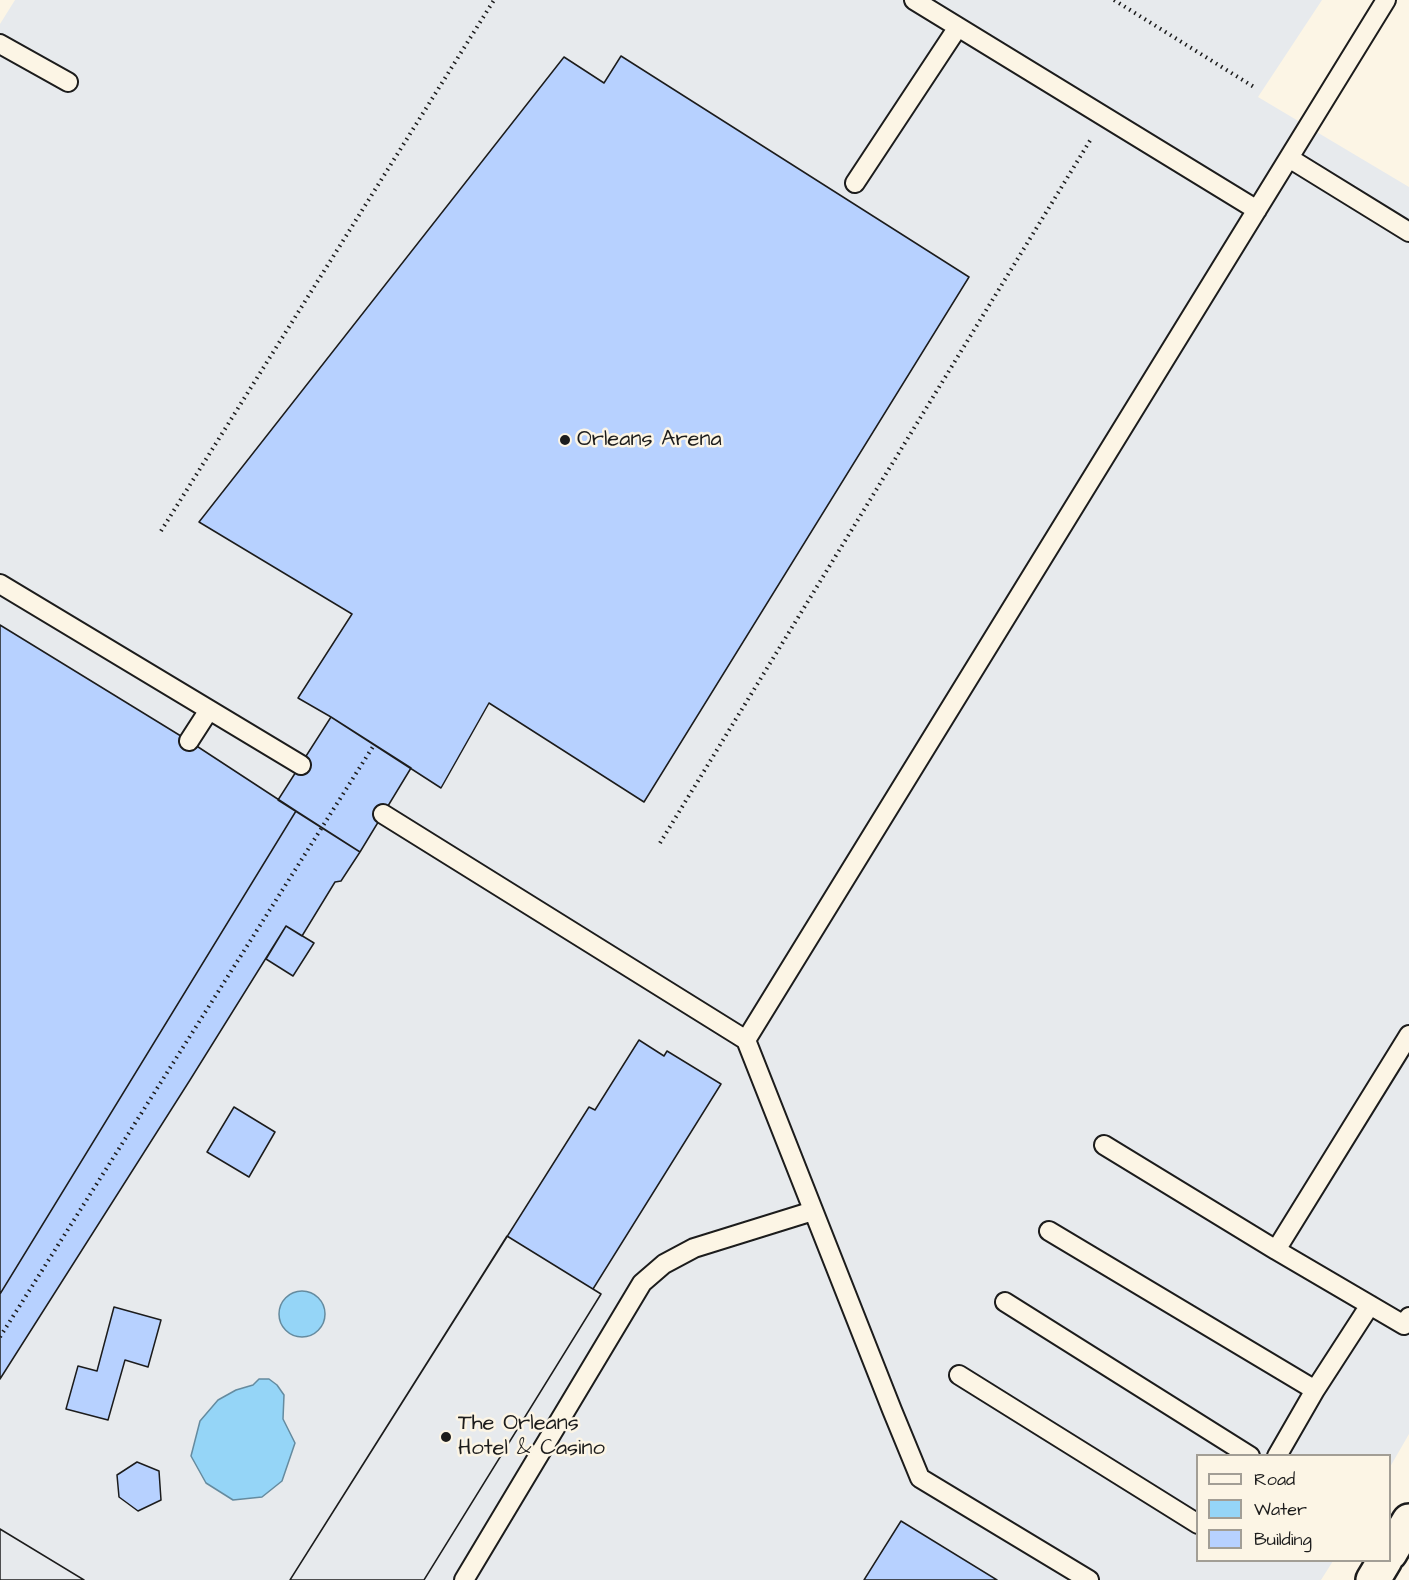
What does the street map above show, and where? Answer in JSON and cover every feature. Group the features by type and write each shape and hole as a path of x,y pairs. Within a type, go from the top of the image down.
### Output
{"main road":[{"path":"1391,1550 1409,1521"},
{"path":"1373,1580 1384,1562"}],"lane":[{"path":"914,0 1257,210"},
{"path":"746,1040 1386,0"},
{"path":"855,183 958,27"},
{"path":"0,44 68,82"},
{"path":"1289,158 1409,232"},
{"path":"0,584 301,765"},
{"path":"189,741 209,710"},
{"path":"383,814 746,1040 920,1478 1089,1580"},
{"path":"1276,1250 1409,1035"},
{"path":"1104,1145 1370,1305 1404,1324 1409,1317"},
{"path":"464,1580 642,1283 664,1264 694,1248 813,1211"},
{"path":"1049,1231 1315,1390"},
{"path":"1005,1302 1248,1454"},
{"path":"1278,1454 1315,1390 1370,1305"},
{"path":"959,1375 1196,1523"}],"path":[{"path":"161,531 494,0"},
{"path":"1114,0 1254,87"},
{"path":"660,843 1091,138"},
{"path":"0,1337 374,745"}],"shaded area":[{"path":"15,0 1322,0 1258,97 1409,187 1409,1434 1391,1465 1391,1454 1196,1454 1196,1562 1332,1562 1321,1580 0,1580 0,24"}],"water":[{"path":"302,1291 318,1298 325,1314 318,1330 302,1337 286,1330 279,1314 286,1298"},
{"path":"259,1379 269,1379 284,1395 283,1419 295,1443 282,1481 262,1497 233,1500 206,1483 191,1456 200,1421 218,1400 236,1390 253,1385"}],"building":[{"name":"Orleans Arena","path":"621,56 969,277 644,802 489,703 441,788 298,698 352,614 199,522 564,57 604,83"},
{"path":"0,625 189,741 296,811 0,1294"},
{"path":"331,717 411,768 360,852 278,800"},
{"path":"296,811 360,852 341,881 335,882 302,936 286,926 0,1379 0,1294"},
{"path":"286,926 314,943 293,976 266,959"},
{"name":"The Orleans Hotel & Casino","path":"639,1040 664,1056 667,1051 721,1084 593,1289 601,1294 424,1580 290,1580 589,1107 595,1110"},
{"path":"234,1107 275,1132 249,1177 207,1152"},
{"name":"The Orleans Hotel & Casino","path":"507,1236 601,1294 424,1580 290,1580"},
{"path":"114,1307 161,1320 148,1367 125,1360 108,1420 66,1409 78,1366 97,1371"},
{"path":"137,1462 159,1471 161,1500 138,1511 119,1497 117,1475"},
{"path":"901,1521 997,1580 864,1580"},
{"path":"0,1529 84,1580 0,1580"},
{"path":"0,1529 84,1580 0,1580"}],"place":[{"name":"Orleans Arena","path":"565,440"},
{"name":"The Orleans Hotel & Casino","path":"446,1437"}]}
